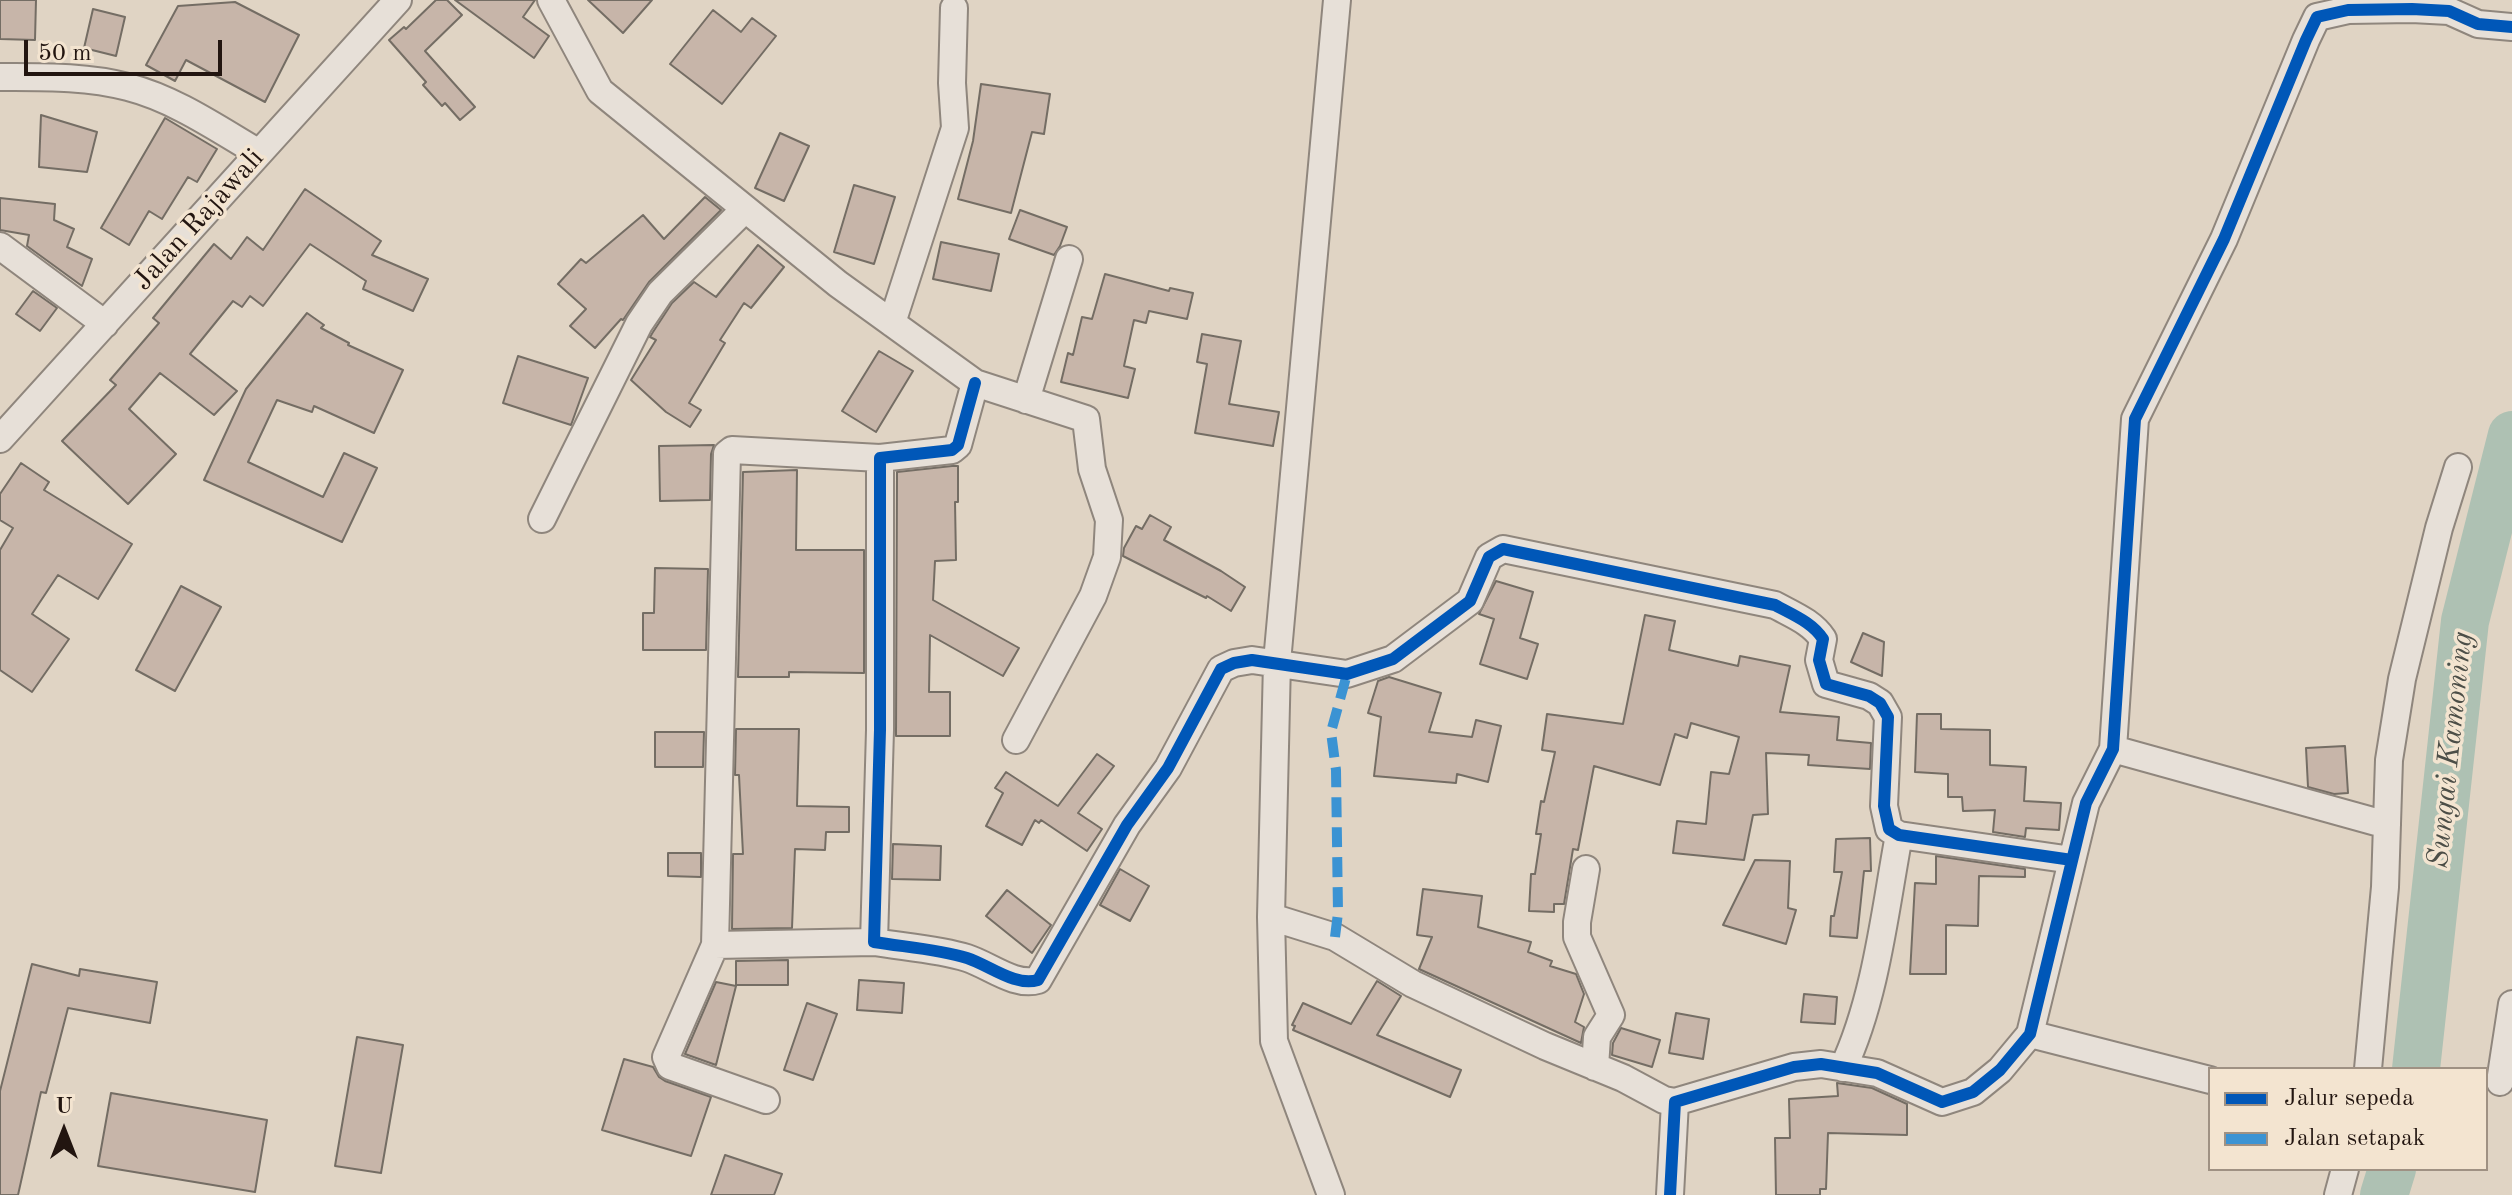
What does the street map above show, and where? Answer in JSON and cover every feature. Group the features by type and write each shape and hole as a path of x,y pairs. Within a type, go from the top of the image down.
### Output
{"street":[{"name":"Jalan Rajawali","path":"0,439 398,0"},
{"path":"551,0 600,91 838,284 975,383 1086,419 1092,469 1106,506 1109,536 1107,557 1093,596 1016,740"},
{"path":"1331,1195 1274,1041 1271,917 1277,662 1337,0"},
{"path":"892,323 955,128 952,83 954,8"},
{"path":"1271,917 1335,937 1413,984 1664,1100 1675,1102 1794,1067 1821,1064 1877,1073 1942,1102 1973,1092 2000,1070 2030,1034 2086,803 2113,749 2135,419 2224,239 2291,72 2317,17 2348,10 2412,9 2449,11 2478,24 2512,27"},
{"path":"0,77 71,79 128,87 196,116 259,153"},
{"path":"542,519 639,324 660,293 745,209"},
{"path":"0,246 105,324"},
{"path":"1026,400 1069,259"},
{"path":"766,1100 670,1066 666,1057 715,945 727,454 732,450 880,458 952,450 958,445 975,383"},
{"path":"874,942 880,730 880,458"},
{"path":"2368,1067 2385,887 2389,760 2402,679 2439,528 2458,467"},
{"path":"715,945 874,942 966,958 1015,979 1038,980 1127,825 1168,768 1221,669 1252,660 1347,674 1393,659 1470,601 1489,557 1503,549 1775,605 1812,625 1823,639 1819,660 1826,684 1869,696 1880,703 1888,717 1884,806 1889,829 1899,835 2072,860"},
{"path":"2113,749 2387,825"},
{"path":"1843,1068 1856,1041 1899,835"},
{"path":"1586,869 1577,937 1611,1015 1597,1037 1595,1067"},
{"path":"2500,1082 2512,1004"},
{"path":"2030,1034 2208,1079"},
{"path":"1670,1195 1675,1102"},
{"path":"2338,1195 2344,1171"}],"building":[{"path":"0,0 36,0 35,40 0,39"},
{"path":"436,0 447,0 462,15 425,51 475,107 460,120 423,85 426,82 389,40 404,27 406,29"},
{"path":"455,0 535,0 523,17 549,36 534,58"},
{"path":"588,0 652,0 623,33"},
{"path":"235,2 299,35 265,102 186,60 175,81 146,65 178,6"},
{"path":"93,9 125,17 116,56 84,48"},
{"path":"713,10 741,32 752,18 776,36 722,104 670,64"},
{"path":"981,84 1050,94 1044,134 1032,132 1011,213 958,199 973,141"},
{"path":"41,115 97,132 87,172 39,167"},
{"path":"165,118 217,149 197,182 188,177 162,219 149,211 129,245 101,228"},
{"path":"780,133 809,146 784,201 755,188"},
{"path":"854,185 895,197 874,264 834,252"},
{"path":"305,189 381,241 372,255 428,279 413,311 363,289 366,281 310,244 263,306 250,296 242,307 233,301 190,354 237,391 214,415 160,373 129,409 176,454 128,504 62,441 116,385 110,380 159,323 153,318 214,244 231,259 247,237 263,250"},
{"path":"705,197 721,210 649,282 623,320 595,348 570,326 586,309 558,284 581,259 586,263 643,215 664,239"},
{"path":"0,198 55,204 54,220 74,229 67,247 92,259 82,286 27,246 29,235 0,230"},
{"path":"1020,210 1067,227 1054,255 1009,239"},
{"path":"941,242 999,254 991,291 933,279"},
{"path":"758,245 784,267 751,308 744,303 720,340 725,343 689,403 701,410 690,427 666,412 631,380 656,340 650,337 672,303 694,282 716,297"},
{"path":"1105,274 1169,291 1170,288 1193,293 1187,319 1149,311 1146,323 1134,320 1124,366 1135,369 1128,398 1061,382 1068,353 1073,355 1082,317 1092,319"},
{"path":"33,291 57,308 40,331 16,314"},
{"path":"307,313 324,325 321,328 348,345 403,370 374,433 314,406 312,412 277,400 248,462 323,497 344,453 377,468 342,542 204,480 246,389"},
{"path":"1202,334 1241,341 1229,404 1279,412 1273,446 1195,433 1207,364 1197,362"},
{"path":"879,351 913,371 876,432 842,411"},
{"path":"518,356 588,378 571,425 503,403"},
{"path":"714,445 710,500 660,501 659,446"},
{"path":"21,463 49,482 44,490 132,544 98,599 58,575 32,614 69,639 32,692 0,670 0,550 13,528 0,520 0,494"},
{"path":"958,466 956,560 935,561 933,600 1019,648 1003,676 930,635 929,692 950,692 950,736 896,736 897,472"},
{"path":"797,470 796,550 864,550 864,673 789,672 789,677 738,677 743,472"},
{"path":"1150,515 1171,527 1164,540 1245,587 1231,611 1207,596 1123,556 1136,526 1142,529"},
{"path":"655,568 708,569 706,650 643,650 643,613 654,613"},
{"path":"1496,581 1533,592 1520,638 1538,644 1527,679 1480,664 1494,619 1479,614"},
{"path":"181,586 221,607 175,691 136,670"},
{"path":"1645,615 1675,621 1669,650 1738,666 1740,656 1790,666 1780,712 1839,717 1837,740 1871,743 1870,769 1808,765 1809,755 1766,753 1768,814 1753,815 1744,860 1673,853 1677,821 1706,824 1711,772 1729,774 1739,737 1691,723 1687,738 1675,734 1660,785 1594,766 1578,850 1573,849 1564,904 1554,904 1554,912 1529,911 1531,874 1535,874 1541,834 1536,834 1541,801 1544,802 1555,752 1542,750 1547,714 1623,724"},
{"path":"1863,633 1884,642 1882,676 1851,662"},
{"path":"1389,677 1441,693 1429,732 1472,737 1476,720 1501,726 1488,782 1457,774 1456,783 1374,776 1381,717 1368,713 1378,681"},
{"path":"1917,714 1941,714 1941,729 1990,730 1990,765 2026,767 2024,801 2061,803 2059,830 2026,828 2025,837 1993,832 1995,810 1963,811 1962,797 1948,797 1948,774 1915,772"},
{"path":"736,729 799,729 797,806 849,807 849,832 826,832 825,850 795,849 792,928 732,929 733,854 743,854 739,775 735,775"},
{"path":"655,732 704,732 703,767 655,767"},
{"path":"2345,746 2348,793 2334,794 2308,787 2306,748"},
{"path":"1097,754 1114,766 1078,813 1102,829 1087,851 1041,820 1039,823 1035,820 1022,845 986,826 1003,793 995,788 1006,772 1058,806"},
{"path":"1870,838 1871,871 1864,871 1857,938 1830,936 1831,916 1834,916 1842,872 1834,872 1836,839"},
{"path":"893,844 941,846 940,880 892,879"},
{"path":"668,853 701,853 701,877 668,876"},
{"path":"1936,856 2025,869 2025,877 1979,876 1978,926 1946,925 1946,974 1910,974 1915,883 1936,884"},
{"path":"1755,860 1790,861 1788,908 1796,910 1786,944 1723,925"},
{"path":"1120,869 1149,886 1130,921 1100,905"},
{"path":"1423,889 1482,896 1478,927 1531,942 1528,952 1552,961 1550,966 1576,974 1584,994 1575,1022 1584,1027 1581,1043 1419,969 1432,937 1417,935"},
{"path":"1007,890 1051,925 1032,953 986,916"},
{"path":"788,960 788,985 736,985 736,961"},
{"path":"32,964 79,976 80,969 157,982 150,1023 68,1008 46,1093 41,1092 18,1195 0,1195 0,1091"},
{"path":"859,980 904,983 902,1013 857,1010"},
{"path":"1377,981 1401,996 1377,1035 1461,1070 1450,1097 1293,1030 1295,1026 1292,1025 1303,1003 1351,1024"},
{"path":"716,982 736,986 716,1065 685,1054"},
{"path":"1804,994 1837,997 1835,1024 1801,1022"},
{"path":"807,1003 837,1014 813,1080 784,1070"},
{"path":"1676,1013 1709,1019 1703,1059 1669,1053"},
{"path":"1621,1028 1660,1040 1652,1067 1612,1055 1613,1043"},
{"path":"357,1037 403,1045 381,1173 335,1166"},
{"path":"624,1059 653,1067 665,1081 711,1097 691,1156 602,1130"},
{"path":"1837,1083 1872,1088 1907,1104 1907,1135 1828,1133 1826,1189 1820,1189 1820,1195 1776,1195 1775,1138 1790,1138 1789,1099 1838,1096"},
{"path":"111,1093 267,1120 255,1192 98,1166"},
{"path":"725,1155 782,1174 774,1195 711,1195"}],"waterway":[{"name":"Sungai Kamoning","path":"2416,1067 2465,621 2512,435"},
{"name":"Sungai Kamoning","path":"2384,1195 2391,1171"}],"marked path":[{"path":"1335,937 1338,913 1336,770 1331,732 1347,674"}],"cycle path":[{"path":"1670,1195 1675,1102 1794,1067 1821,1064 1877,1073 1942,1102 1973,1092 2000,1070 2030,1034 2086,803 2113,749 2135,419 2224,239 2317,17 2348,10 2412,9 2449,11 2478,24 2512,27"},
{"path":"975,383 958,445 952,450 880,458 880,730 874,942 956,955 1011,978 1038,980 1127,825 1168,768 1221,669 1252,660 1347,674 1393,659 1470,601 1489,557 1503,549 1775,605 1813,628 1823,639 1819,660 1826,684 1869,696 1880,703 1888,717 1884,806 1889,829 1899,835 2072,860"}]}
